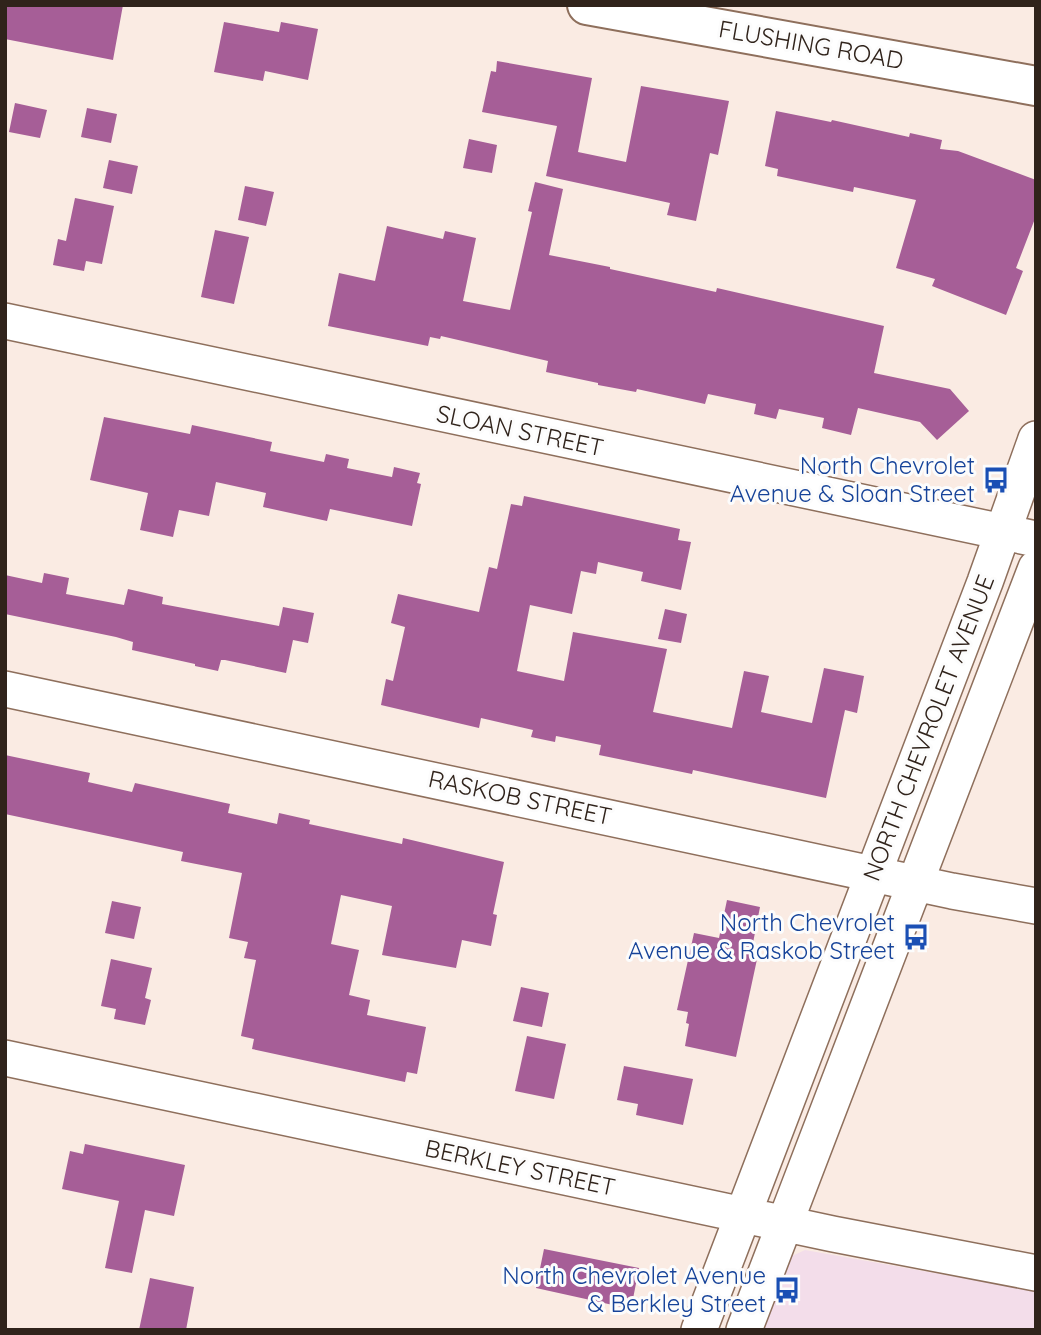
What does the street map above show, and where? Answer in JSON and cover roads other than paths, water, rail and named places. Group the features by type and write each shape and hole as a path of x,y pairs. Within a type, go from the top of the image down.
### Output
{"main road":[{"name":"FLUSHING ROAD","path":"587,5 1036,86"}],"street":[{"name":"SLOAN STREET","path":"5,321 1036,539"},
{"name":"NORTH CHEVROLET AVENUE","path":"699,1330 874,874 1036,439"},
{"name":"NORTH CHEVROLET AVENUE","path":"744,1330 1036,568"},
{"name":"RASKOB STREET","path":"5,689 915,883 1036,906"},
{"name":"BERKLEY STREET","path":"5,1058 785,1224 1036,1273"}],"place":[{"name":"North Chevrolet Avenue & Sloan Street","path":"996,480"},
{"name":"North Chevrolet Avenue & Raskob Street","path":"916,937"},
{"name":"North Chevrolet Avenue & Berkley Street","path":"787,1290"}]}
